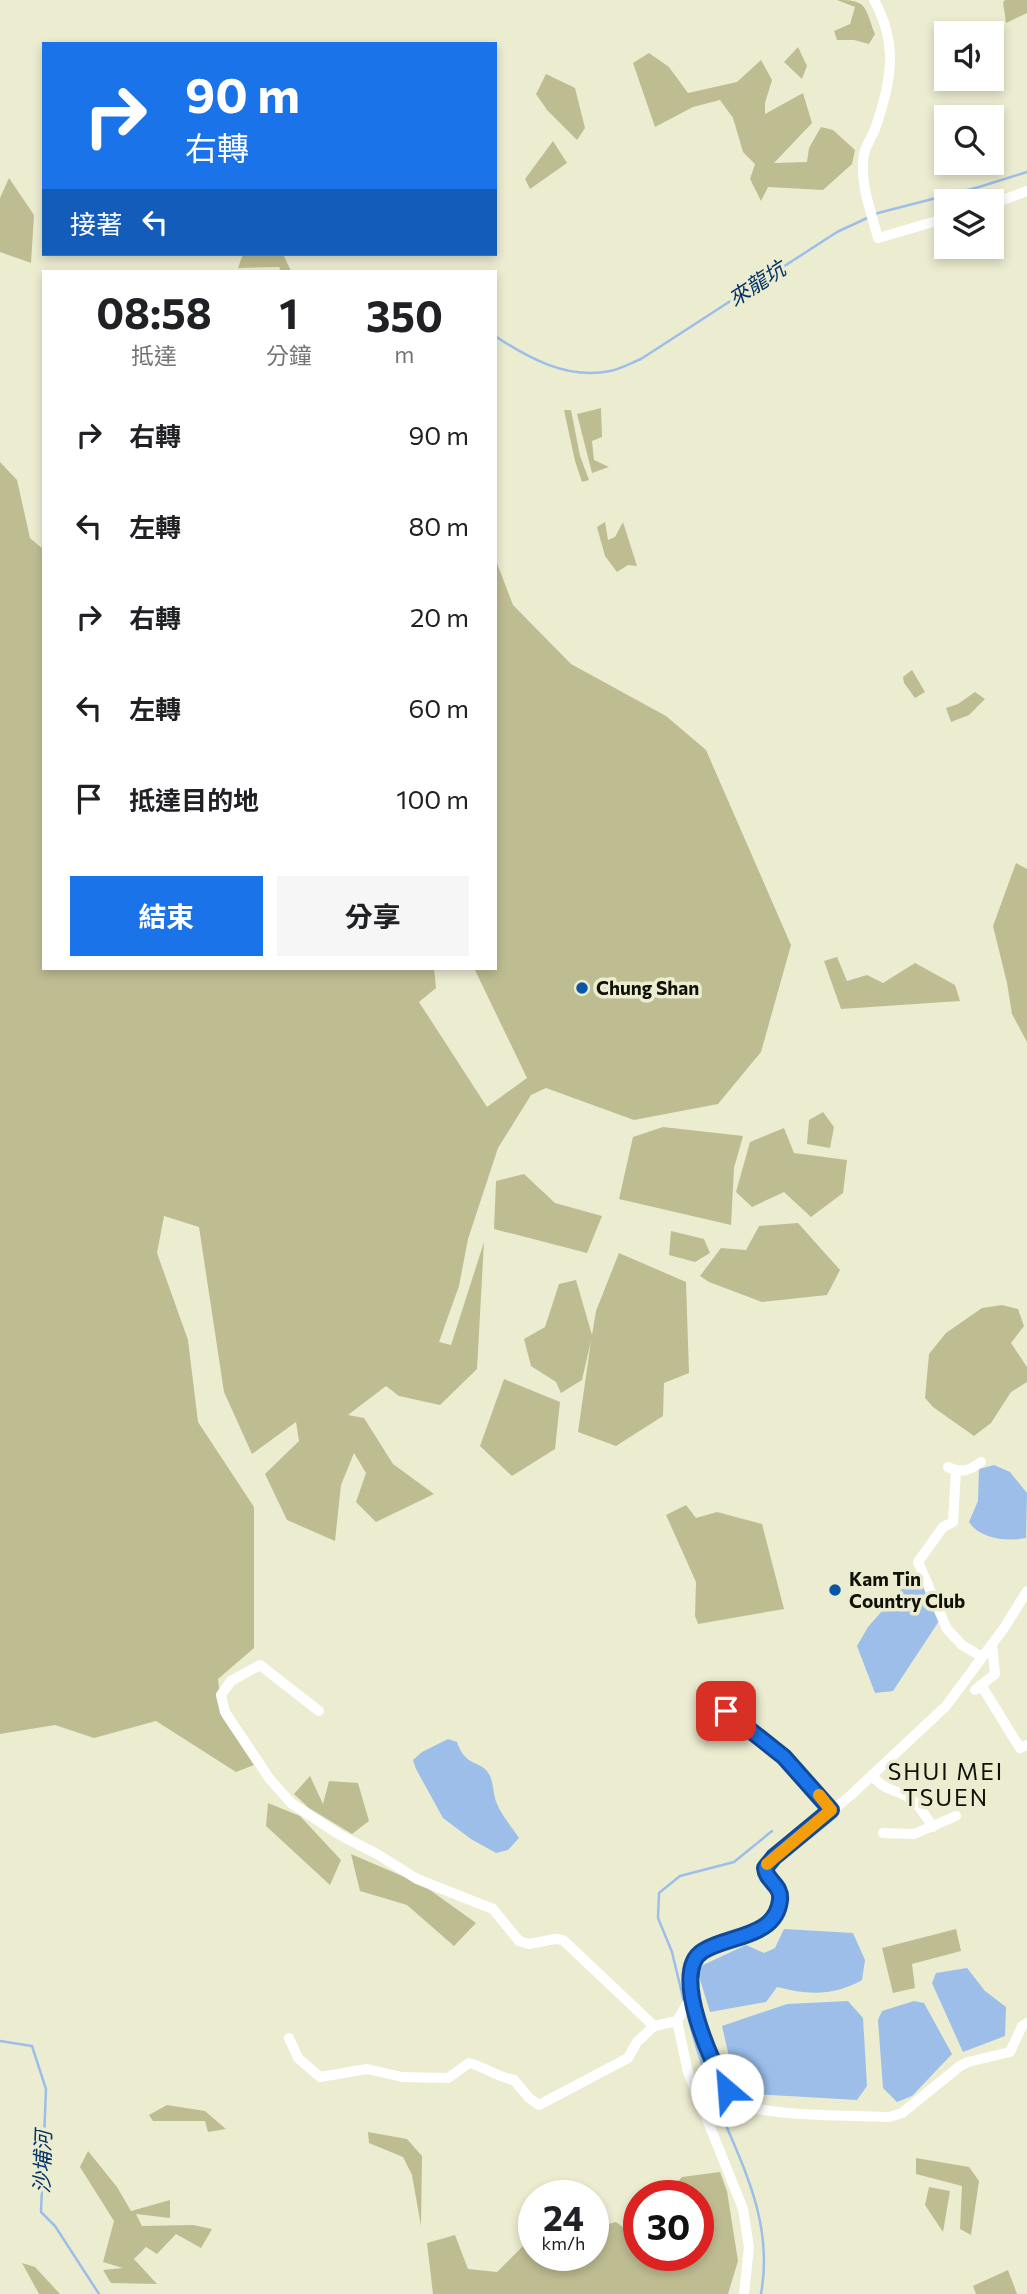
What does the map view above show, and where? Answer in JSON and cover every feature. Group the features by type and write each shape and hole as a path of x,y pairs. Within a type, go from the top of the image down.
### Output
{"street":[{"path":"874,0 888,38 890,80 864,153 863,180 870,210 878,238 934,222"},
{"path":"1004,200 1027,191"},
{"path":"981,1462 969,1470 952,1469 953,1522 943,1527 918,1562 947,1629 962,1645 982,1657"},
{"path":"1027,1591 946,1706 872,1775 774,1857 765,1868 765,1873 779,1889 778,1908 766,1925 703,1951 696,1958 692,1965 691,1997 713,2065 727,2090 741,2104 763,2111 889,2117 902,2113 960,2066 1010,2052 1022,2026 1027,2023"},
{"path":"992,1644 995,1674 978,1687 1020,1748 1027,1745"},
{"path":"319,1712 260,1665 231,1681 221,1695 225,1712 269,1778 291,1802 345,1838 417,1878 495,1911 519,1941 529,1944 563,1940 654,2026"},
{"path":"726,1711 784,1757 831,1810"},
{"path":"872,1775 881,1787 900,1793 920,1807 933,1827"},
{"path":"883,1833 914,1834 956,1816"},
{"path":"691,1997 680,2017 688,2072 743,2209 749,2247 744,2294"},
{"path":"289,2038 298,2058 320,2077 367,2069 402,2077 448,2078 469,2063 479,2065 500,2078 514,2080 538,2105 628,2058 637,2042 654,2026 680,2017"}],"shaded area":[{"path":"837,0 855,2 867,11 875,34 869,44 854,40 837,40 834,31 850,24 855,7"},
{"path":"1005,0 1027,0 1027,13 1006,23"},
{"path":"798,47 807,66 802,79 784,62"},
{"path":"649,53 669,67 688,93 737,82 761,60 772,80 765,103 765,114 803,93 812,123 774,163 807,162 809,148 821,127 833,130 855,150 852,164 823,190 768,187 761,201 750,179 755,164 743,152 733,118 720,100 693,107 655,127 633,63"},
{"path":"546,74 575,88 585,128 577,140 547,110 536,94"},
{"path":"553,141 567,163 530,189 525,179"},
{"path":"9,178 34,215 31,263 0,252 0,198"},
{"path":"242,256 284,256 291,270 280,270 279,267 238,268"},
{"path":"601,408 602,437 592,441 594,460 609,467 592,473 577,414"},
{"path":"564,410 571,410 580,456 589,480 582,482"},
{"path":"0,462 17,480 30,538 42,548 42,970 434,970 436,988 419,1002 487,1107 527,1078 475,970 497,970 497,563 513,605 571,664 666,716 706,750 791,945 761,1052 718,1104 634,1120 546,1088 531,1095 498,1148 468,1239 459,1286 439,1342 451,1345 484,1242 477,1369 440,1405 399,1396 386,1386 348,1415 364,1418 393,1464 434,1494 376,1522 356,1502 366,1473 354,1453 341,1485 335,1541 287,1520 265,1474 299,1441 296,1422 252,1454 224,1392 199,1227 164,1216 157,1253 188,1340 198,1422 254,1507 254,1648 218,1679 222,1717 254,1765 236,1772 156,1721 94,1738 55,1725 0,1734"},
{"path":"605,522 608,540 615,537 623,522 637,566 628,565 617,572 605,556 597,527"},
{"path":"912,670 925,692 915,698 904,683 903,677"},
{"path":"975,692 985,699 969,715 951,722 946,708 958,704"},
{"path":"1016,863 1027,869 1027,1042 1012,1014 993,926"},
{"path":"837,957 847,981 867,975 883,983 915,963 955,985 960,1001 841,1009 824,961"},
{"path":"823,1112 834,1127 830,1148 807,1144 809,1120"},
{"path":"663,1127 743,1136 734,1168 731,1225 619,1199 633,1137"},
{"path":"784,1128 794,1153 847,1160 843,1193 811,1217 784,1192 752,1207 736,1192 750,1142"},
{"path":"524,1174 555,1203 602,1216 587,1253 494,1229 496,1181"},
{"path":"798,1223 840,1270 827,1295 762,1302 700,1276 721,1248 746,1250 759,1226"},
{"path":"671,1231 704,1239 710,1253 695,1262 669,1255"},
{"path":"619,1253 686,1282 689,1373 664,1383 663,1416 616,1446 578,1432 591,1341 582,1380 561,1393 556,1382 531,1366 524,1339 545,1327 559,1284 576,1280 592,1335 596,1311"},
{"path":"1002,1305 1018,1309 1024,1326 1011,1343 1027,1367 1027,1382 1011,1392 991,1423 974,1436 933,1407 925,1398 929,1354 946,1333 982,1308"},
{"path":"504,1379 560,1402 555,1449 512,1476 480,1446"},
{"path":"686,1505 696,1518 717,1512 762,1524 784,1609 698,1624 695,1616 696,1582 666,1515"},
{"path":"310,1776 323,1804 329,1781 358,1783 369,1821 352,1834 309,1808 294,1794"},
{"path":"268,1803 300,1816 341,1860 330,1885 266,1826"},
{"path":"351,1854 423,1885 476,1923 454,1946 407,1905 360,1891"},
{"path":"956,1929 961,1951 912,1964 915,1988 893,1993 882,1948"},
{"path":"167,2105 205,2111 226,2129 208,2132 205,2121 153,2121 149,2115"},
{"path":"368,2132 407,2139 422,2156 421,2226 412,2175 403,2157 369,2143"},
{"path":"88,2151 117,2187 131,2211 170,2200 170,2218 136,2214 142,2226 193,2225 212,2229 201,2248 176,2234 157,2254 146,2247 134,2259 157,2284 111,2283 103,2270 123,2268 103,2262 114,2221 80,2167"},
{"path":"916,2158 969,2167 979,2181 971,2235 960,2229 962,2186 916,2174"},
{"path":"720,2172 727,2191 738,2261 728,2294 433,2294 427,2243 455,2235 468,2269 497,2272 518,2251 518,2271 609,2271 609,2224 616,2222 623,2227 623,2271 714,2271 714,2180 679,2180 682,2177"},
{"path":"929,2187 950,2191 943,2232 925,2205"},
{"path":"22,2263 35,2267 60,2294 39,2294"},
{"path":"1008,2270 1017,2294 976,2294 973,2286"}],"water":[{"path":"994,1465 1010,1472 1027,1493 1026,1538 994,1538 980,1532 969,1522 978,1501 979,1469"},
{"path":"905,1585 923,1587 939,1621 893,1691 875,1693 857,1646 868,1627"},
{"path":"448,1739 457,1742 465,1756 483,1767 490,1776 497,1804 519,1838 508,1850 496,1853 443,1818 416,1769 413,1760 422,1752"},
{"path":"784,1929 853,1933 865,1960 862,1980 841,1989 821,1993 777,1987 766,2002 710,2012 698,1973 703,1965 746,1945 764,1953 775,1948"},
{"path":"967,1968 985,1991 1006,2007 1005,2036 963,2052 932,1983 936,1973"},
{"path":"848,2001 863,2018 867,2086 857,2100 755,2094 738,2080 731,2065 722,2026 787,2004"},
{"path":"914,2001 924,2003 952,2054 912,2096 897,2102 883,2088 878,2020 882,2011"}],"waterway":[{"name":"來龍坑","path":"497,337 535,359 564,370 594,373 614,370 641,359 837,232 878,213 1027,172"},
{"path":"684,2002 672,1952 658,1918 659,1893 680,1876 734,1862 772,1831"},
{"path":"687,2012 704,2070 754,2196 763,2243 761,2294"},
{"name":"沙埔河","path":"0,2041 32,2046 46,2089 41,2212 55,2226 99,2294"}],"slow traffic":[{"path":"767,1864 831,1810 819,1795"}],"place":[{"name":"Chung Shan","path":"582,988"},
{"name":"Kam Tin Country Club","path":"835,1590"}],"district":[{"name":"SHUI MEI TSUEN","path":"946,1785"}],"route":[{"path":"726,1711 784,1757 802,1774 831,1810 774,1857 765,1868 765,1873 779,1889 780,1898 778,1908 766,1925 703,1951 692,1965 691,1997 713,2065 727,2090"}]}
